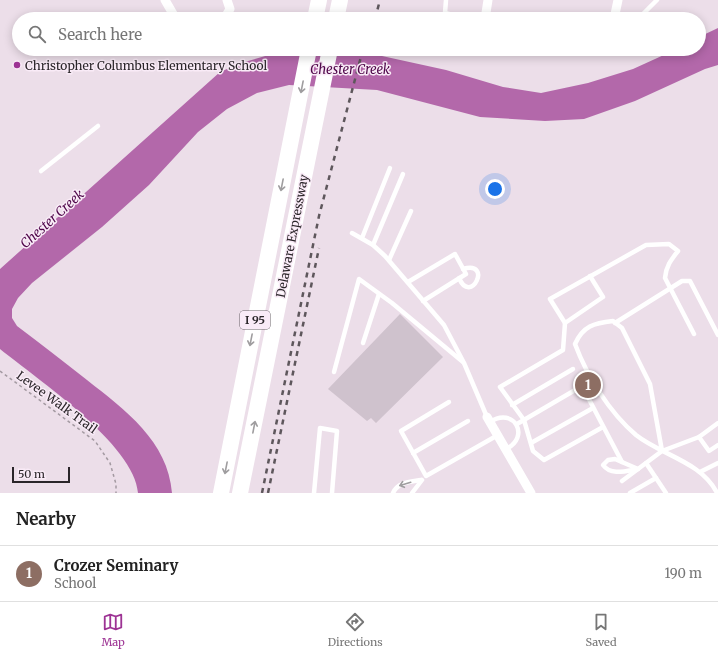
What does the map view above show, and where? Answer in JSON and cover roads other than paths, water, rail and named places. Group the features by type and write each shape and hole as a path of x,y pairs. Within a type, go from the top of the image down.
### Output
{"highway":[{"path":"316,12 319,0"},
{"path":"337,12 340,0"},
{"name":"Delaware Expressway","path":"221,493 308,56"},
{"name":"Delaware Expressway","path":"240,493 329,56"}],"street":[{"path":"165,0 172,12"},
{"path":"227,0 230,8 228,12"},
{"path":"485,12 488,0"},
{"path":"615,12 618,0"},
{"path":"488,419 531,493"}],"lane":[{"path":"445,12 446,0"},
{"path":"645,12 657,0"},
{"path":"41,171 98,126"},
{"path":"362,238 390,168"},
{"path":"373,245 403,174"},
{"path":"389,260 411,211"},
{"path":"352,234 373,245 389,260 444,325 464,363 488,419 504,416 517,424 519,432 517,439 506,449"},
{"path":"603,426 544,460 533,451 524,420 500,388 563,350 565,323 550,299 646,245 669,244 678,251 669,262 665,278 694,334"},
{"path":"408,282 455,254 466,274 423,301"},
{"path":"459,278 461,284 466,287 472,287 479,279 478,273 474,269 469,267 464,269"},
{"path":"565,323 603,298 590,276"},
{"path":"334,372 359,279 392,303 464,363"},
{"path":"615,323 682,281 690,281 718,334"},
{"path":"363,343 379,294"},
{"path":"662,451 650,384 622,328 613,321 597,322 585,327 579,334 575,344 580,356 610,408 637,436 662,451 700,472 713,485 717,493"},
{"path":"512,405 573,369"},
{"path":"517,424 582,386 622,462"},
{"path":"426,476 401,431 449,402"},
{"path":"531,443 593,408"},
{"path":"413,453 468,421"},
{"path":"622,481 662,451 699,437 718,423"},
{"path":"314,493 320,428 337,432 332,493"},
{"path":"412,493 421,480 426,476 498,436"},
{"path":"699,437 709,451 718,445"},
{"path":"616,459 638,469 614,472 606,469 603,465 608,460 616,459"},
{"path":"646,463 666,493"},
{"path":"700,472 718,463"},
{"path":"630,493 656,478"},
{"path":"393,493 396,487 402,484 421,480"}],"water":[{"name":"Chester Creek","path":"718,28 718,65 705,69 635,101 584,119 545,121 480,117 377,90 289,85 257,93 227,109 198,132 149,185 102,227 32,283 18,298 12,309 12,318 17,326 116,403 142,428 153,442 162,458 169,474 172,493 138,493 133,474 120,454 103,434 59,395 0,349 0,269 220,72 241,63 265,56 382,56 446,70 503,87 541,93 588,83 633,69 662,56 706,56 706,34"}],"railway":[{"path":"377,12 380,0"},
{"path":"262,493 319,216 361,56"},
{"path":"268,493 319,248"}],"place":[{"name":"Christopher Columbus Elementary School","path":"17,65"},
{"name":"Crozer Seminary","path":"588,385"}]}
